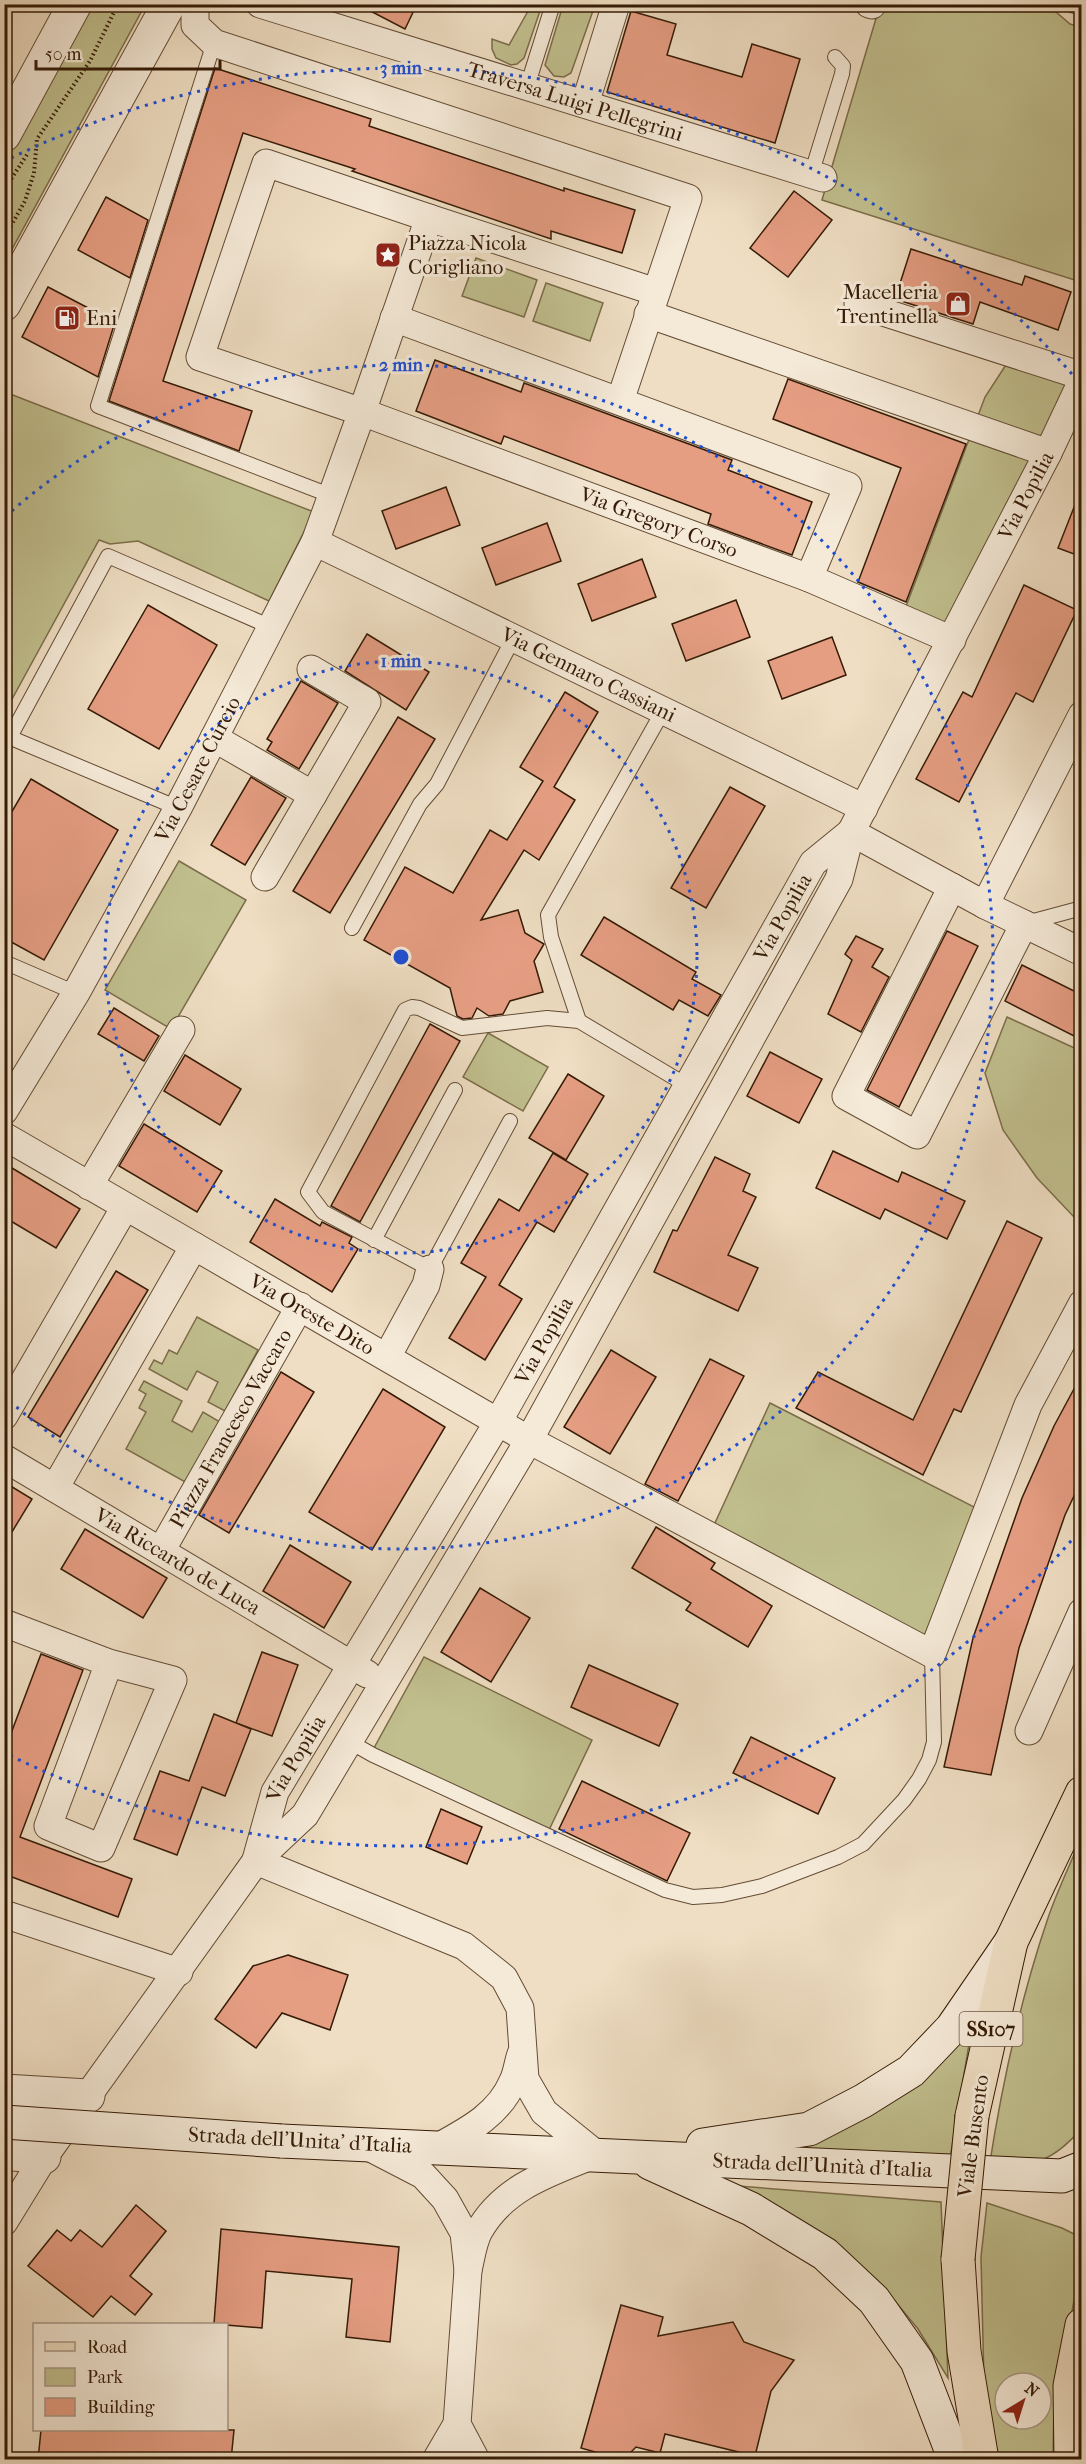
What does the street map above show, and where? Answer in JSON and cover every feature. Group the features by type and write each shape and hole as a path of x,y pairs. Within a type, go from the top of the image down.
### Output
{"main road":[{"path":"4,135 75,4"},
{"path":"4,304 169,4"},
{"name":"Viale Busento","path":"982,2460 964,2351 958,2259 972,2116 1011,1942 1082,1794"},
{"path":"634,2156 809,2129 863,2102 911,2071 952,2028 1011,1942"},
{"path":"4,2091 88,2097"},
{"name":"Strada dell'Unita' d'Italia","path":"4,2122 281,2141 596,2154"},
{"path":"4,2153 44,2157"},
{"name":"Strada dell'Unità d'Italia","path":"596,2154 1062,2176 1082,2169"},
{"path":"634,2156 751,2209 825,2254 874,2300 917,2361 956,2460"},
{"path":"1071,2460 1070,2386 1082,2325"}],"street":[{"path":"195,4 195,25 214,43 688,198 620,401"},
{"path":"585,104 616,4"},
{"name":"Traversa Luigi Pellegrini","path":"261,5 817,176"},
{"path":"429,218 362,412 200,357 266,163 429,218 1048,453"},
{"path":"858,304 1080,387"},
{"path":"394,318 848,486 809,578"},
{"name":"Via Popilia","path":"4,2222 44,2157 256,1861 305,1815 529,1440 839,879 851,832 952,640 1080,387"},
{"name":"Via Cesare Curcio","path":"4,1111 76,993 178,808 315,542 362,412"},
{"name":"Via Gregory Corso","path":"362,412 809,578 952,640"},
{"name":"Via Gennaro Cassiani","path":"315,542 864,808"},
{"path":"265,877 367,702 310,669"},
{"path":"985,905 1082,715"},
{"path":"214,738 313,795"},
{"path":"851,832 985,905 1082,952"},
{"name":"Via Popilia","path":"256,1861 275,1792 498,1422 813,863 851,832"},
{"path":"952,887 846,1096 917,1135 1024,924"},
{"path":"89,1186 181,1030"},
{"name":"Via Oreste Dito","path":"4,1136 529,1440 932,1654"},
{"path":"4,1416 125,1207"},
{"path":"54,1488 194,1246"},
{"path":"387,1357 426,1285 430,1269"},
{"path":"932,1654 1028,1405 1082,1304"},
{"name":"Piazza Francesco Vaccaro","path":"161,1551 300,1306"},
{"name":"Via Riccardo de Luca","path":"4,1458 384,1685"},
{"path":"1029,1731 1082,1612"},
{"path":"4,1623 109,1663 173,1680 101,1848 48,1826 109,1663"},
{"path":"256,1861 464,1946 504,1978 520,2008 525,2079 544,2112 596,2154 527,2182 498,2205 479,2232 468,2270"},
{"path":"4,1914 178,1972"},
{"path":"436,2148 479,2124 495,2109 513,2082 524,2041"},
{"path":"363,2144 423,2175 445,2199 464,2233 468,2270 457,2424 436,2460"},
{"path":"457,2424 476,2460"}],"lane":[{"path":"527,87 553,4"},
{"path":"1068,4 1082,8"},
{"path":"214,43 98,406 332,496"},
{"path":"817,176 843,74 843,66 835,57"},
{"path":"178,808 7,736 108,556 271,627"},
{"path":"352,928 420,804 437,784 513,639"},
{"path":"579,1021 551,936 548,915 663,711"},
{"path":"1024,924 1082,908"},
{"path":"4,962 76,993"},
{"path":"510,1121 430,1269 323,1212 308,1192 405,1010 412,1007 462,1028 547,1018 579,1021 688,1086"},
{"path":"374,1240 455,1090"},
{"path":"350,1742 373,1755 665,1890 693,1897 722,1895 762,1886 838,1857 862,1844 885,1823 920,1779 934,1742 932,1654"}],"path":[{"path":"4,190 90,60 118,4"},
{"path":"4,238 25,201 34,173 37,139"}],"green space":[{"path":"532,4 542,5 524,58 517,64 511,65 496,58 492,49 492,39 509,45"},
{"path":"88,5 145,5 5,262 5,158"},
{"path":"563,5 595,5 571,73 564,77 554,76 545,65"},
{"path":"880,5 1026,5 1056,12 1070,24 1081,27 1081,282 822,200"},
{"path":"476,258 537,280 524,317 462,296"},
{"path":"546,283 603,303 590,341 533,321"},
{"path":"1013,354 1081,376 952,640 902,617 985,397"},
{"path":"5,392 314,512 269,601 138,541 110,544 99,540 5,712"},
{"path":"179,861 246,900 171,1029 105,990"},
{"path":"1007,1017 1081,1051 1081,1215 1074,1217 1037,1178 1003,1130 985,1073"},
{"path":"488,1033 548,1067 523,1111 463,1077"},
{"path":"197,1317 258,1350 225,1411 208,1402 218,1382 197,1371 187,1390 149,1369 154,1360 162,1364 169,1350 177,1354"},
{"path":"144,1381 182,1401 172,1421 192,1432 203,1412 220,1422 187,1483 126,1449 146,1412 139,1408 146,1394 139,1390"},
{"path":"770,1403 986,1513 932,1654 709,1536"},
{"path":"424,1657 592,1740 549,1830 374,1748"},
{"path":"1081,1838 1081,2129 1051,2156 1030,2164 989,2168 1020,2011 1052,1908"},
{"path":"971,2032 949,2164 768,2152 944,2053"},
{"path":"725,2185 941,2202 948,2378 918,2329 886,2290"},
{"path":"987,2203 1062,2228 1080,2237 1081,2265 1054,2403 1053,2459 993,2459 984,2383 981,2257"}],"building":[{"path":"357,4 417,4 405,29"},
{"path":"631,11 676,24 667,55 742,77 752,44 800,59 775,143 607,92"},
{"path":"215,68 371,119 369,126 564,191 564,188 635,210 622,253 551,231 551,239 352,171 355,169 243,133 163,381 252,411 239,451 109,401"},
{"path":"794,191 832,220 788,277 750,248"},
{"path":"106,197 148,220 130,278 78,250"},
{"path":"911,249 1022,285 1025,276 1071,292 1058,330 980,302 973,324 895,299"},
{"path":"48,287 115,322 98,377 22,337"},
{"path":"435,360 521,392 524,383 732,460 728,470 812,502 792,555 708,524 711,514 504,436 501,444 416,411"},
{"path":"788,379 966,444 906,602 858,582 901,468 773,419"},
{"path":"446,487 460,525 396,549 382,511"},
{"path":"1080,492 1082,493 1082,557 1058,548"},
{"path":"547,523 561,561 496,585 482,548"},
{"path":"642,559 656,597 592,621 578,584"},
{"path":"1024,585 1077,610 1033,702 1016,693 959,802 916,779 963,692 972,697"},
{"path":"736,600 750,637 686,661 672,624"},
{"path":"148,605 217,645 159,749 88,709"},
{"path":"367,634 429,672 406,710 345,671"},
{"path":"832,637 846,675 782,699 768,661"},
{"path":"301,681 338,703 299,769 267,750 272,742 267,739"},
{"path":"565,692 598,712 554,787 575,800 539,860 524,850 481,920 518,910 525,933 544,944 534,961 543,992 510,1001 503,1014 489,1016 477,1008 472,1018 463,1019 457,1016 450,988 364,940 405,867 453,893 490,830 507,840 543,781 520,767"},
{"path":"398,717 435,739 330,913 293,891"},
{"path":"251,777 286,798 245,865 211,845"},
{"path":"31,779 118,830 44,960 4,938 4,825"},
{"path":"730,787 765,806 706,908 671,888"},
{"path":"604,917 696,972 692,979 721,995 708,1016 679,1000 673,1010 581,955"},
{"path":"947,931 978,946 899,1107 867,1090"},
{"path":"856,936 883,949 872,967 889,977 861,1032 828,1014 852,960 845,954"},
{"path":"1022,965 1082,995 1082,1040 1005,1001"},
{"path":"114,1008 159,1036 144,1061 98,1034"},
{"path":"430,1024 460,1041 360,1222 331,1206"},
{"path":"770,1052 822,1079 799,1123 747,1096"},
{"path":"185,1055 241,1089 220,1125 164,1091"},
{"path":"568,1074 604,1096 566,1160 529,1138"},
{"path":"144,1124 222,1171 197,1212 119,1166"},
{"path":"833,1151 898,1182 902,1172 965,1201 947,1239 885,1209 880,1219 816,1188"},
{"path":"553,1153 588,1174 554,1232 537,1222 499,1285 522,1299 485,1360 449,1338 486,1277 461,1263 499,1199 519,1211"},
{"path":"715,1157 750,1174 743,1191 756,1197 728,1255 758,1268 738,1311 654,1272 673,1230 677,1231"},
{"path":"12,1168 80,1209 56,1248 4,1217 4,1180"},
{"path":"275,1199 320,1226 322,1222 352,1237 349,1243 358,1249 332,1292 250,1242"},
{"path":"1007,1221 1042,1238 961,1412 954,1409 923,1475 796,1408 818,1372 913,1420"},
{"path":"116,1271 148,1290 60,1437 28,1417"},
{"path":"611,1350 656,1377 610,1454 564,1427"},
{"path":"710,1359 744,1376 678,1501 645,1484"},
{"path":"281,1372 314,1392 229,1533 199,1515"},
{"path":"1082,1374 1082,1479 1065,1515 1019,1648 991,1775 944,1767 973,1638 1022,1498 1054,1426"},
{"path":"383,1389 445,1427 372,1550 309,1512"},
{"path":"4,1482 32,1499 4,1545"},
{"path":"656,1527 715,1563 711,1569 772,1606 748,1647 686,1610 691,1603 632,1568"},
{"path":"85,1529 167,1578 143,1618 61,1569"},
{"path":"290,1545 351,1582 324,1628 263,1591"},
{"path":"480,1588 530,1618 491,1682 441,1652"},
{"path":"262,1652 298,1665 272,1736 236,1723"},
{"path":"41,1654 83,1670 20,1837 132,1879 118,1917 4,1874 4,1752"},
{"path":"589,1665 678,1704 659,1746 571,1707"},
{"path":"214,1714 251,1729 225,1796 202,1787 177,1855 134,1839 160,1771 189,1781"},
{"path":"751,1737 835,1778 818,1814 733,1773"},
{"path":"582,1781 690,1833 667,1881 559,1829"},
{"path":"441,1809 482,1827 467,1864 426,1847"},
{"path":"288,1955 348,1975 330,2030 282,2013 256,2048 215,2019 253,1966"},
{"path":"136,2205 166,2231 130,2276 152,2294 135,2315 111,2296 93,2317 28,2266 57,2230 71,2241 80,2230 102,2247"},
{"path":"221,2229 399,2247 390,2342 346,2337 352,2279 266,2271 262,2328 214,2323"},
{"path":"621,2305 663,2317 658,2336 733,2322 744,2342 794,2360 771,2391 755,2456 665,2434 660,2453 636,2447 623,2460 581,2448"},
{"path":"234,2430 231,2460 38,2460 41,2431"}],"place":[{"name":"Piazza Nicola Corigliano","path":"388,255"},
{"name":"Macelleria Trentinella","path":"958,304"},
{"name":"Eni","path":"67,318"}]}
